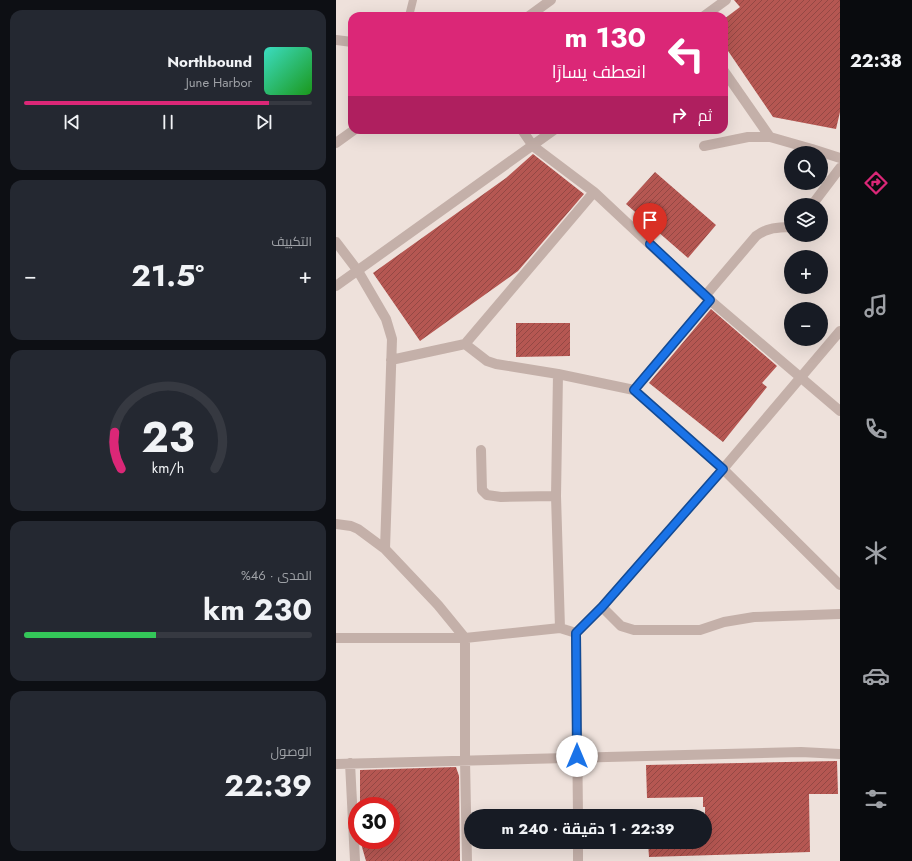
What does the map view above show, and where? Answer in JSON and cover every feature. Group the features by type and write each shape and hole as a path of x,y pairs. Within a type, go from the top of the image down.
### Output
{"street":[{"path":"535,12 552,0"},
{"path":"710,12 726,0"},
{"path":"336,40 348,42"},
{"path":"728,77 770,137"},
{"path":"336,143 348,134"},
{"path":"525,134 533,146 594,192 707,298 840,411"},
{"path":"336,286 549,134"},
{"path":"704,146 748,137 770,137 812,148 840,158"},
{"path":"817,198 840,168"},
{"path":"392,360 465,344 594,192"},
{"path":"634,390 756,236 764,230 784,227"},
{"path":"336,242 358,271 386,320 392,339 385,549"},
{"path":"578,809 576,633 602,607 723,469 840,330"},
{"path":"465,344 487,361 492,363 558,374 634,390 723,469 840,585"},
{"path":"558,374 556,496 560,628"},
{"path":"481,450 482,490 487,495 500,498 556,496"},
{"path":"336,524 351,526 358,529 385,549 438,605 465,638 465,760 468,861"},
{"path":"602,607 621,626 634,630 700,630 724,622 754,617 840,614"},
{"path":"336,638 465,638 560,628 576,633"},
{"path":"336,764 577,756 801,752 840,754"},
{"path":"350,763 355,861"},
{"path":"578,849 578,861"}],"lane":[{"path":"411,12 413,0"}],"building":[{"path":"734,0 840,0 840,112 836,129 773,117 728,51 728,16 740,7"},
{"path":"533,154 584,194 518,271 420,341 373,273 506,178"},
{"path":"655,172 716,225 688,258 626,204"},
{"path":"711,309 777,366 762,383 767,387 723,442 649,383"},
{"path":"516,323 570,323 570,356 516,357"},
{"path":"837,761 838,794 809,794 810,852 649,857 648,849 712,849 712,809 705,809 705,807 703,807 703,797 647,798 646,765"},
{"path":"456,767 459,776 460,861 366,861 363,849 400,849 400,797 360,797 360,770"}],"route":[{"path":"577,756 576,633 602,607 723,469 634,390 710,300 650,244"}]}
